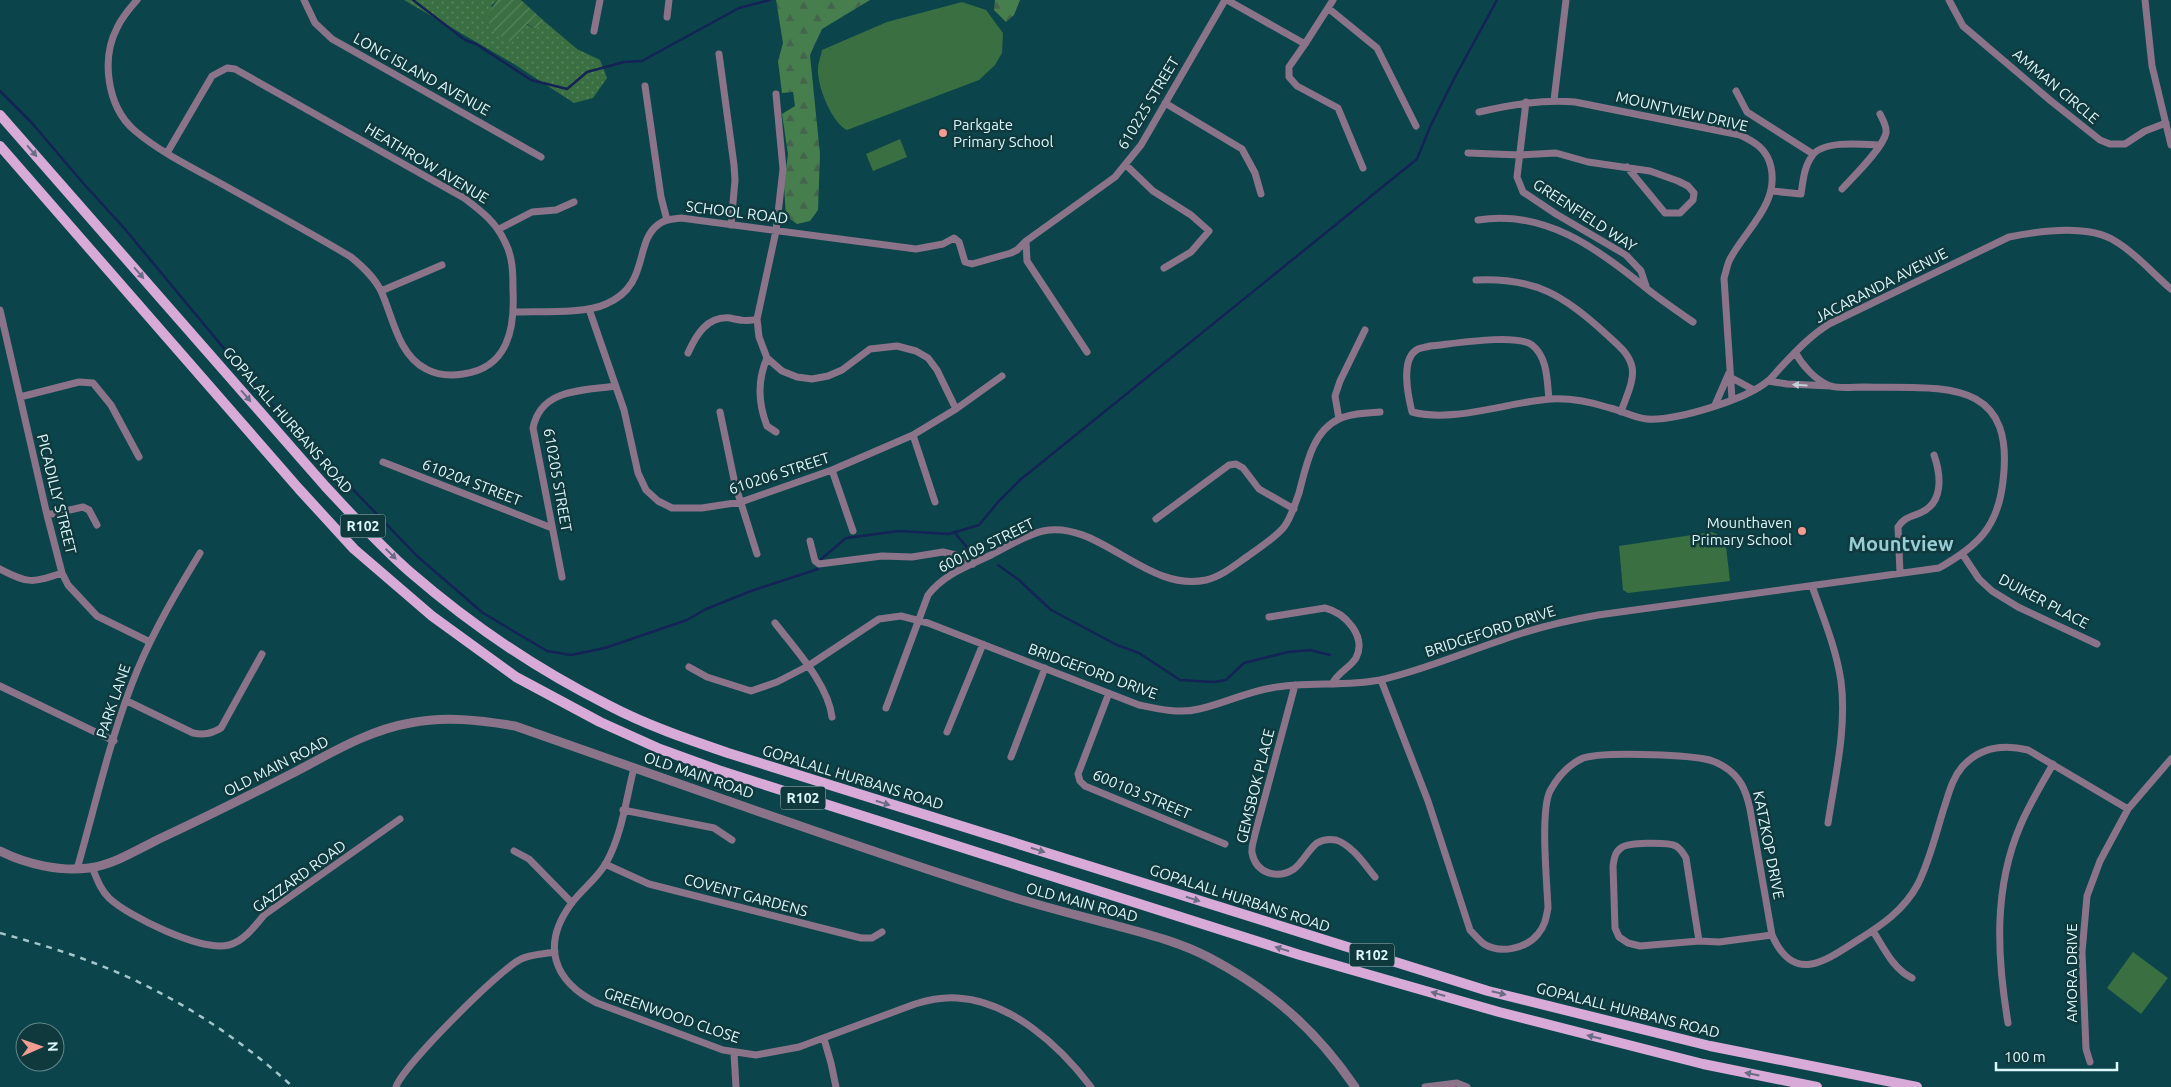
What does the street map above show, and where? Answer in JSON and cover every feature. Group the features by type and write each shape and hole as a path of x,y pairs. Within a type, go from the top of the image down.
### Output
{"main road":[{"name":"GOPALALL HURBANS ROAD","path":"0,115 325,486 377,540 409,571 453,607 516,650 609,706 672,733 737,756 1488,991 1710,1046 1916,1087"},
{"name":"R102","path":"0,146 299,489 354,549 432,616 516,676 600,722 660,749 718,770 1300,955 1499,1012 1610,1041 1703,1064 1818,1087"}],"street":[{"name":"HEATHROW AVENUE","path":"136,0 116,29 110,49 108,69 110,89 120,110 132,128 167,153 351,257 373,278 381,292 394,326 408,352 425,369 441,374 458,375 472,373 485,368 505,347 512,332 514,312 511,258 499,229 486,214 464,198 235,69 227,68 212,76 167,153"},
{"name":"LONG ISLAND AVENUE","path":"304,0 315,23 332,39 541,157"},
{"path":"594,31 600,0"},
{"path":"667,17 669,0"},
{"path":"1226,0 1305,44"},
{"name":"610225 STREET","path":"943,244 954,238 957,239 962,248 965,262 972,264 1011,253 1115,177 1141,145 1226,0"},
{"path":"1334,0 1289,67 1289,77 1297,86 1338,108 1363,168"},
{"path":"1554,100 1566,0"},
{"name":"AMMAN CIRCLE","path":"1949,0 1963,26 2050,101 2100,140 2110,144 2124,144 2144,131 2166,123"},
{"path":"2145,0 2152,66 2171,145"},
{"path":"1328,8 1377,48 1416,126"},
{"path":"718,54 734,164 735,180 731,225"},
{"path":"644,86 667,220"},
{"path":"1736,91 1747,112 1813,154"},
{"path":"776,94 782,169 776,231 757,319 758,337 768,358 782,371 812,380 842,370 870,348 897,346 916,351 928,358 937,370 956,409"},
{"name":"MOUNTVIEW DRIVE","path":"1478,112 1526,102 1554,100 1575,102 1740,135 1754,142 1769,159 1773,175 1772,191 1763,210 1728,261 1724,278 1732,399"},
{"path":"1165,102 1242,149 1256,173 1261,194"},
{"name":"GREENFIELD WAY","path":"1526,102 1517,177 1523,192 1556,214 1626,255 1641,271 1647,288"},
{"path":"1842,190 1879,145 1887,131 1880,114"},
{"path":"1772,191 1801,194 1806,165 1813,154 1836,145 1879,145"},
{"path":"1468,153 1520,155 1556,153 1588,162 1627,167 1650,172 1688,186 1694,193 1693,200 1680,213 1674,215 1665,213 1627,167"},
{"path":"1126,165 1153,191 1191,214 1209,231 1191,252 1164,268"},
{"path":"499,229 532,212 556,210 574,202"},
{"name":"SCHOOL ROAD","path":"514,312 589,309 616,299 633,283 638,273 649,236 660,223 667,220 681,218 916,249 943,244"},
{"name":"GREENFIELD WAY","path":"1478,220 1522,219 1563,231 1594,249 1692,322"},
{"name":"JACARANDA AVENUE","path":"1549,399 1546,371 1541,356 1533,346 1522,341 1509,339 1430,346 1417,349 1410,356 1407,365 1407,393 1412,412 1425,415 1458,413 1549,399 1568,398 1633,416 1658,419 1681,416 1754,390 1768,380 1811,336 1829,324 1985,248 2009,238 2032,232 2084,231 2116,241 2171,289"},
{"path":"1026,241 1027,261 1087,352"},
{"path":"381,292 442,265"},
{"path":"1476,280 1501,280 1534,286 1553,293 1580,310 1622,349 1630,361 1632,376 1621,412"},
{"name":"610206 STREET","path":"589,309 624,410 638,473 646,490 658,501 679,509 702,508 741,502 832,470 913,435 956,409 1002,376"},
{"name":"PICADILLY STREET","path":"0,310 62,574 76,596 97,616 150,642"},
{"path":"688,353 694,340 709,322 724,318 750,321 757,319"},
{"path":"1339,419 1335,396 1340,381 1365,330"},
{"path":"1795,352 1801,362 1813,374 1831,386"},
{"path":"768,358 759,380 760,402 767,426 776,432"},
{"path":"1715,405 1730,374 1754,390"},
{"name":"BRIDGEFORD DRIVE","path":"689,667 707,677 751,691 778,682 808,666 879,620 902,616 918,620 1108,693 1158,710 1197,710 1262,689 1381,680 1428,667 1501,640 1558,622 1598,614 1939,568 1963,555 1985,533 2001,500 2005,466 2004,444 2000,426 1991,411 1978,399 1964,392 1936,389 1787,384 1768,380"},
{"path":"20,398 79,382 93,383 111,405 139,457"},
{"name":"610205 STREET","path":"562,577 534,428 539,410 550,399 570,393 615,386"},
{"path":"720,412 741,502 757,554"},
{"name":"600109 STREET","path":"886,708 928,595 936,585 948,576 1026,538 1043,531 1056,531 1090,538 1161,577 1180,581 1197,582 1208,580 1228,571 1284,527 1294,509 1317,439 1326,429 1339,419 1356,414 1380,412"},
{"path":"913,435 935,502"},
{"path":"1900,573 1898,527 1904,519 1926,510 1938,494 1938,467 1934,455"},
{"name":"610204 STREET","path":"383,462 552,528"},
{"path":"1156,519 1230,465 1236,464 1243,468 1259,489 1294,509"},
{"path":"832,470 853,531"},
{"path":"47,515 83,507 89,510 97,526"},
{"path":"810,541 814,561 819,564 882,556 912,557 942,552 960,556 973,564"},
{"name":"PARK LANE","path":"77,869 127,701 150,642 200,553"},
{"name":"DUIKER PLACE","path":"1963,555 1979,579 1992,591 2018,607 2098,644"},
{"path":"0,569 27,581 40,580 62,574"},
{"path":"1812,586 1832,643 1841,682 1842,730 1828,823"},
{"path":"1268,617 1325,608 1337,613 1352,625 1358,646 1356,658 1337,675 1332,684"},
{"path":"775,623 808,666 829,702 832,717"},
{"path":"947,732 983,644"},
{"path":"127,701 193,733 204,735 213,733 221,728 226,720 262,654"},
{"path":"1011,757 1045,668"},
{"name":"KATZKOP DRIVE","path":"1381,680 1428,800 1470,930 1484,944 1510,949 1523,945 1538,936 1545,923 1548,902 1545,815 1548,794 1566,768 1581,759 1599,754 1706,759 1723,766 1737,777 1746,790 1772,935 1785,957 1807,965 1817,964 1829,959 1873,931 1904,905 1918,884 1954,777 1969,760 1992,748 2011,746 2028,750 2128,809"},
{"name":"GEMSBOK PLACE","path":"1295,685 1251,851 1255,863 1261,869 1271,874 1283,873 1294,869 1317,844 1326,840 1337,840 1349,848 1375,877"},
{"path":"0,686 114,741"},
{"name":"600103 STREET","path":"1108,693 1078,774 1080,781 1085,786 1225,844"},
{"name":"OLD MAIN ROAD","path":"0,852 44,866 77,869 108,864 213,814 351,743 409,723 443,719 479,720 515,726 905,862 1026,902 1167,939 1208,957 1240,975 1279,1003 1316,1036 1355,1087"},
{"name":"AMORA DRIVE","path":"2090,1062 2086,1048 2082,952 2088,896 2100,861 2128,809 2171,759"},
{"path":"2008,1023 2000,962 1999,929 2001,900 2012,849 2020,826 2053,764"},
{"name":"GREENWOOD CLOSE","path":"634,768 614,845 605,864 572,902 555,934 555,952 558,966 567,982 579,994 597,1004 734,1053 756,1055 778,1052 824,1038 915,1004 956,998 979,1002 1000,1009 1026,1024 1058,1050 1080,1072 1091,1087"},
{"path":"623,810 714,828 732,840"},
{"name":"GAZZARD ROAD","path":"92,867 101,889 124,910 174,934 220,946 230,945 252,930 264,915 400,819"},
{"path":"1699,941 1686,858 1680,850 1673,845 1658,844 1632,844 1621,847 1615,856 1613,866 1615,928 1619,937 1628,944 1640,946 1699,941 1719,942 1772,935"},
{"path":"514,851 530,859 572,902"},
{"name":"COVENT GARDENS","path":"605,864 649,884 797,923 862,938 872,938 882,932"},
{"path":"1873,931 1894,965 1902,974 1912,978"},
{"path":"396,1087 409,1066 502,971 521,959 555,952"},
{"path":"824,1038 832,1063 836,1087"},
{"path":"734,1053 736,1087"},
{"path":"1425,1087 1457,1083 1467,1087"}],"green space":[{"path":"404,0 497,0 491,6 535,29 544,21 577,49 600,60 607,78 593,98 574,103 514,64"},
{"path":"497,0 521,0 544,21 535,29 527,24 512,43 492,30 486,17"},
{"path":"776,0 870,0 822,29 810,55 820,154 818,210 810,221 797,224 786,216 784,186 788,154 782,114 795,106 793,92 782,93 778,61 783,43"},
{"path":"995,0 1020,0 1014,15 1006,22 994,10"},
{"path":"962,2 986,10 1003,33 1002,53 995,65 979,80 847,130 841,126 826,103 820,85 818,67 822,50 887,22"},
{"path":"900,139 907,157 873,171 866,154"},
{"path":"1712,532 1725,538 1730,581 1628,593 1623,590 1619,546"},
{"path":"2133,952 2168,978 2141,1014 2107,988"}],"waterway":[{"path":"413,0 465,40 476,44 531,80 567,89 587,72 624,62 642,61 739,8 770,0"},
{"path":"819,561 846,538 899,531 949,534 979,525 1020,480 1417,159 1430,127 1455,77 1497,0"},
{"path":"0,91 32,123 124,228 266,399 417,556 483,613 547,651 571,655 605,648 687,620 706,609 751,591 818,569"},
{"path":"954,532 972,553"},
{"path":"998,565 1019,580 1051,610 1117,645 1139,653 1180,680 1214,682 1226,680 1244,663 1288,652 1310,650 1330,655"}],"railway":[{"path":"0,933 83,959 148,987 200,1016 224,1032 248,1049 293,1087"}],"place":[{"name":"Parkgate Primary School","path":"943,133"},
{"name":"Mounthaven Primary School","path":"1802,531"}],"district":[{"name":"Mountview","path":"1901,543"}]}
